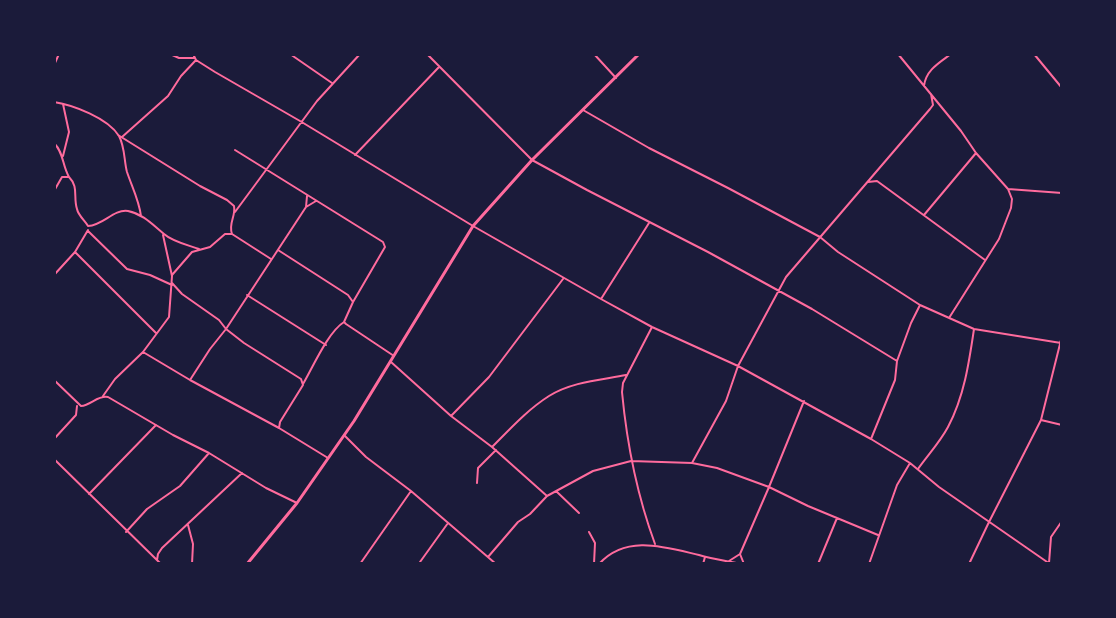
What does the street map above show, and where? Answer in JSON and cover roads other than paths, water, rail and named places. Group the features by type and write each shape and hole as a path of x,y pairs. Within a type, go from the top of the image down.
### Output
{"street":[{"path":"54,65 58,54"},
{"path":"170,54 179,58 196,59 473,226 601,299 652,327 738,366 871,439 910,463 939,487 1049,564 1051,537 1062,521"},
{"path":"193,54 196,59"},
{"path":"290,54 332,83"},
{"path":"232,234 230,225 235,212 300,121 360,54"},
{"path":"427,54 532,160 812,309 897,361"},
{"path":"594,54 616,78"},
{"path":"247,564 297,503 344,435 473,226 532,160 639,54"},
{"path":"898,54 976,153 1008,189 1012,199"},
{"path":"924,86 930,70 951,54"},
{"path":"1034,54 1062,88"},
{"path":"122,137 168,96 196,59"},
{"path":"355,155 439,67"},
{"path":"54,88 54,101 81,109 106,124 118,135 200,186 227,200 234,206 235,212"},
{"path":"692,463 726,401 738,366 786,277 930,109 933,105 931,94"},
{"path":"54,275 75,252 88,231 88,226 77,210 76,187 65,170 63,156 69,132 63,103"},
{"path":"583,110 649,148 820,237 838,252 920,305 974,329 1061,343"},
{"path":"118,135 127,170 138,198 141,216"},
{"path":"54,143 63,156"},
{"path":"235,150 383,242 385,247 344,322 326,345 279,428"},
{"path":"924,215 976,153"},
{"path":"54,191 65,170"},
{"path":"875,173 877,181 985,260"},
{"path":"62,177 69,177"},
{"path":"868,182 877,181"},
{"path":"1008,189 1062,193"},
{"path":"949,319 999,239 1011,208 1012,199 1018,190"},
{"path":"306,207 307,195"},
{"path":"190,380 306,207 316,201"},
{"path":"54,380 79,405 91,404 103,396 115,379 143,352 169,317 172,276 163,234 158,227 128,211 120,211 101,224 88,226"},
{"path":"601,299 650,223"},
{"path":"88,231 127,269 172,284 255,351 295,374 301,379 303,385"},
{"path":"163,234 199,249"},
{"path":"172,276 192,252 210,247 222,234 232,234 271,259"},
{"path":"278,250 348,295 353,302"},
{"path":"75,252 156,334"},
{"path":"451,416 489,377 564,278"},
{"path":"247,295 326,345"},
{"path":"871,439 895,380 897,361 920,305"},
{"path":"344,322 394,356"},
{"path":"652,327 627,375 622,392 631,460 647,522 656,544"},
{"path":"918,469 939,441 956,410 963,392 974,329"},
{"path":"969,564 1041,420 1062,336"},
{"path":"143,352 328,458"},
{"path":"391,362 451,416 496,450 547,496"},
{"path":"492,447 517,421 549,396 579,384 627,375"},
{"path":"103,396 209,453 266,488 297,503"},
{"path":"729,561 740,554 804,401"},
{"path":"54,439 68,425 79,405"},
{"path":"1041,420 1062,425"},
{"path":"89,494 156,425"},
{"path":"344,435 366,457 411,491 496,564"},
{"path":"477,483 478,468 496,450"},
{"path":"126,532 147,509 180,486 209,453"},
{"path":"54,459 161,564"},
{"path":"488,557 518,522 530,514 547,496 593,471 631,460 692,463 726,471 769,487 878,535"},
{"path":"869,564 897,485 910,463"},
{"path":"157,560 162,548 243,473"},
{"path":"362,563 411,491"},
{"path":"556,491 579,513"},
{"path":"818,564 837,518"},
{"path":"420,562 448,523"},
{"path":"188,525 193,544 192,564"},
{"path":"589,532 595,543 594,564"},
{"path":"599,564 620,548 656,544 742,564 740,554"},
{"path":"703,564 705,557"},
{"path":"1039,564 1041,559"}]}
